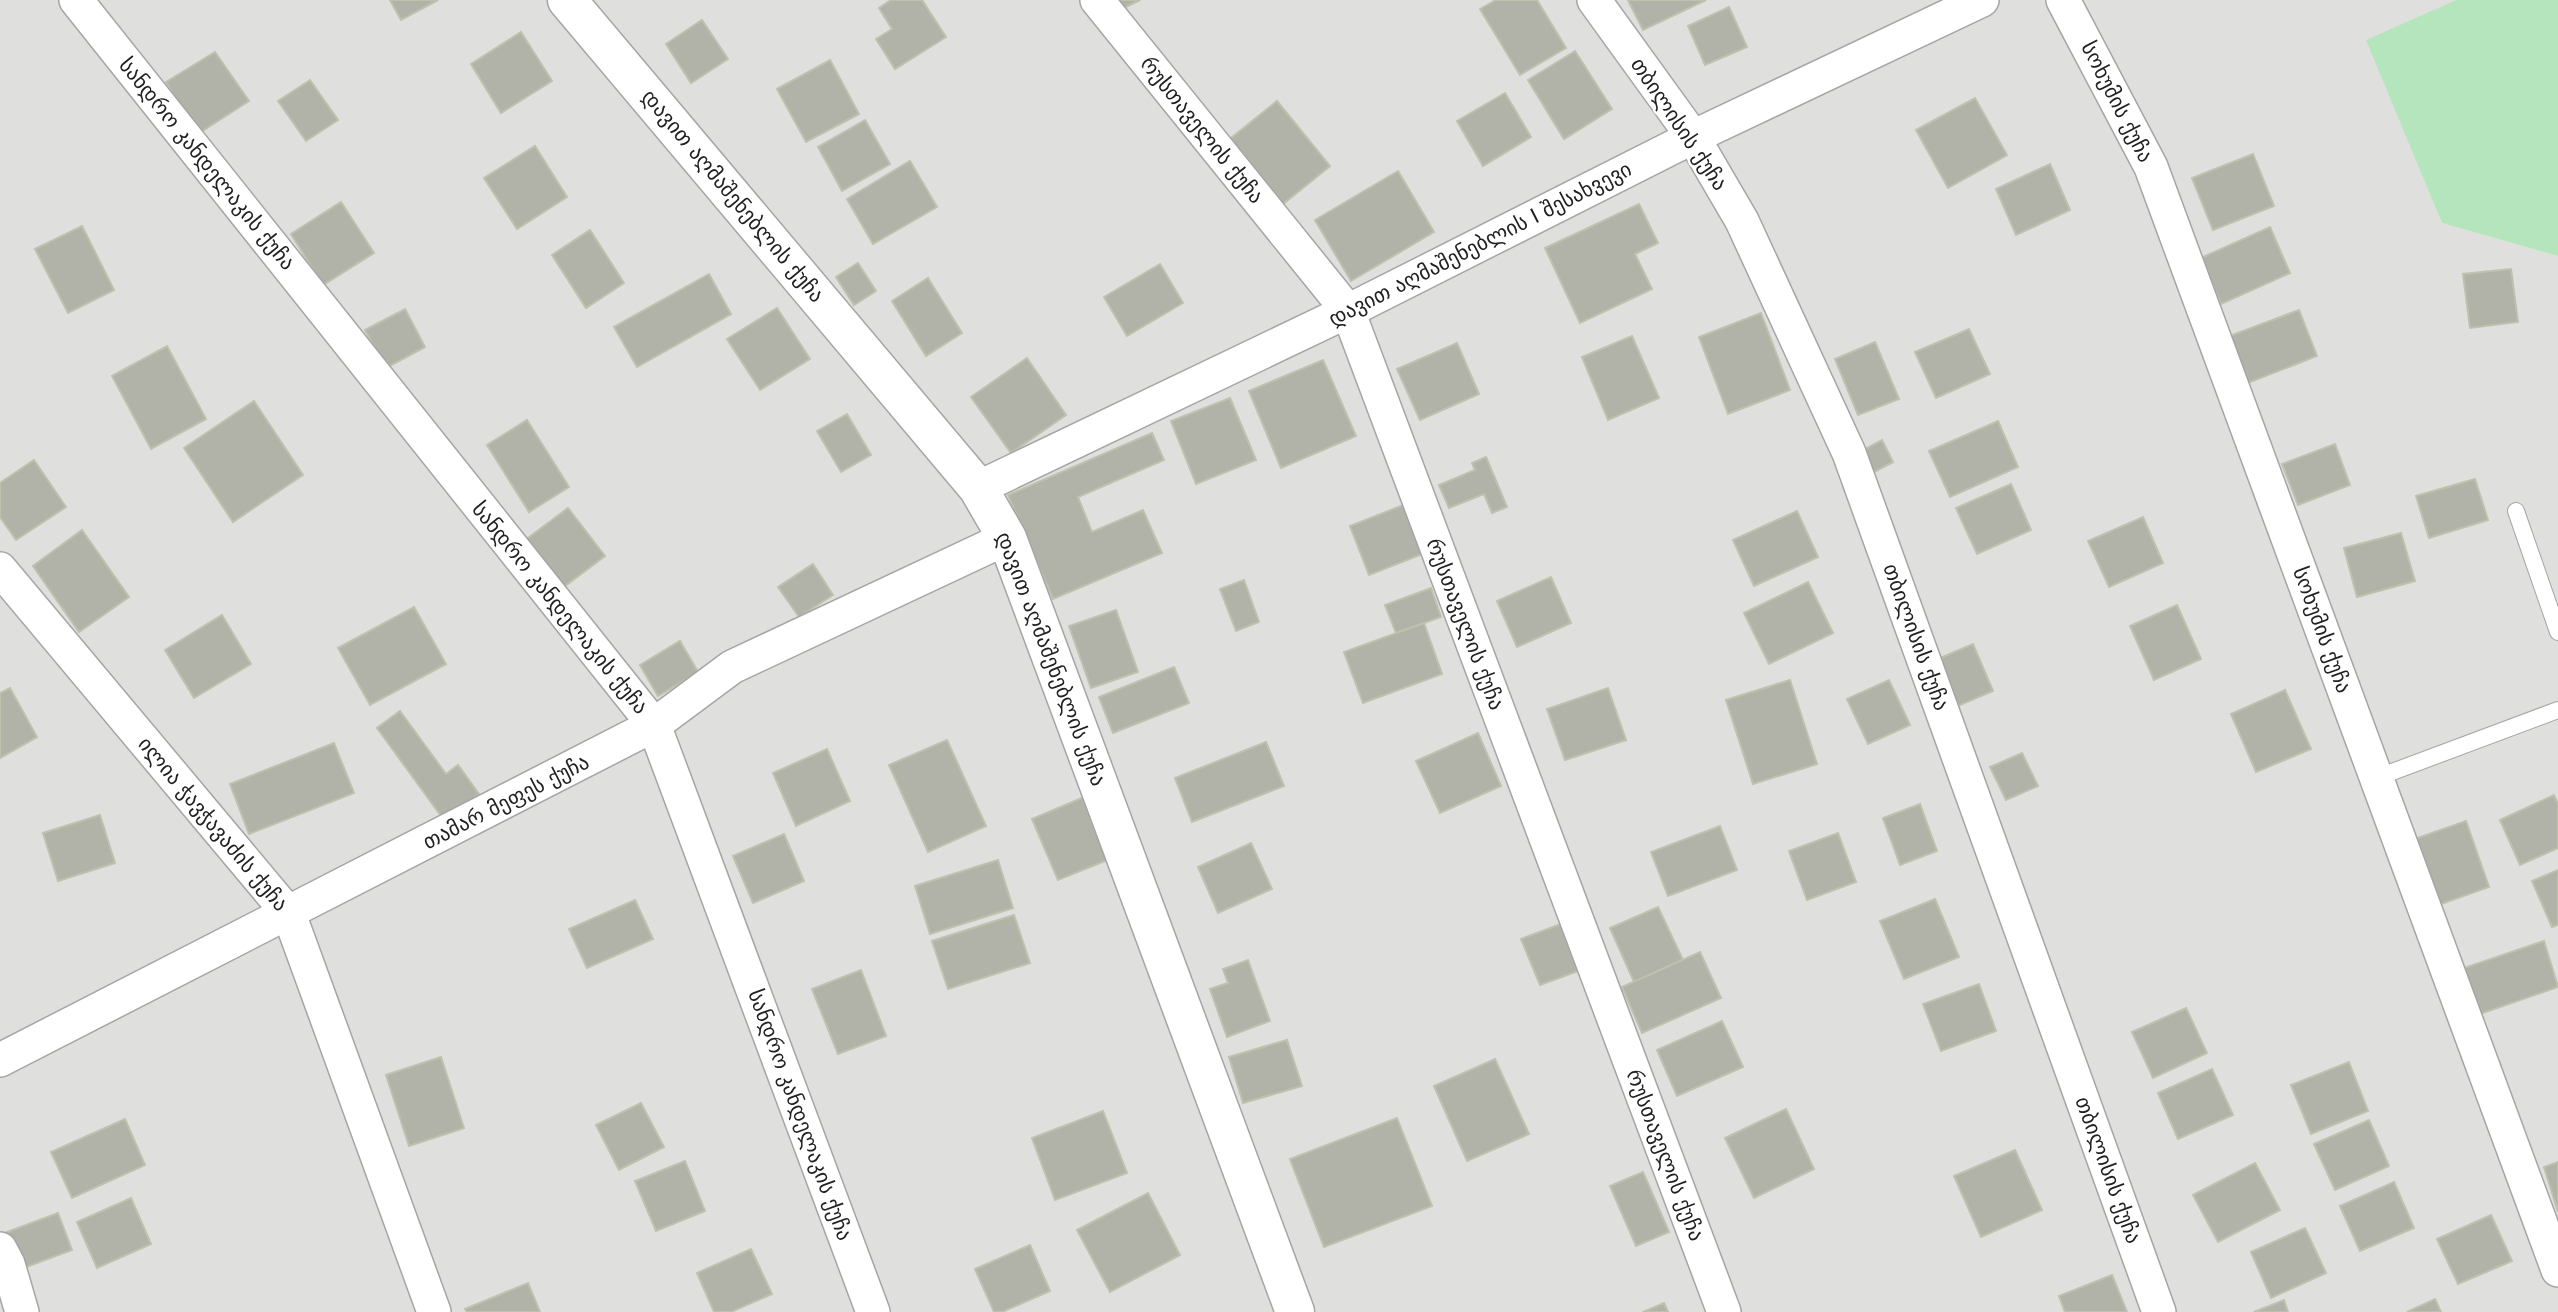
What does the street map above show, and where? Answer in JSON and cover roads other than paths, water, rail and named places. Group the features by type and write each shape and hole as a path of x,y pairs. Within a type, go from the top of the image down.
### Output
{"street":[{"name":"სანდრო კანდელაკის ქუჩა","path":"76,0 654,725 873,1312"},
{"name":"დავით აღმაშენებლის ქუჩა","path":"567,0 978,488 1007,538 1295,1312"},
{"name":"რუსთაველის ქუჩა","path":"1097,0 1348,311 1724,1312"},
{"name":"თბილისის ქუჩა","path":"1594,0 1693,137 1742,221 1849,453 2159,1312"},
{"name":"დავით აღმაშენებლის I შესახვევი","path":"978,488 1348,311 1693,137 1982,0"},
{"name":"სოხუმის ქუჩა","path":"2063,0 2151,167 2558,1270"},
{"name":"თამარ მეფეს ქუჩა","path":"0,1060 654,725 732,667 1007,538"},
{"name":"ილია ჭავჭავაძის ქუჩა","path":"0,569 289,914 434,1312"},
{"path":"0,1249 8,1264 22,1312"}],"lane":[{"path":"2516,511 2558,632"},
{"path":"2376,778 2558,710"}]}
